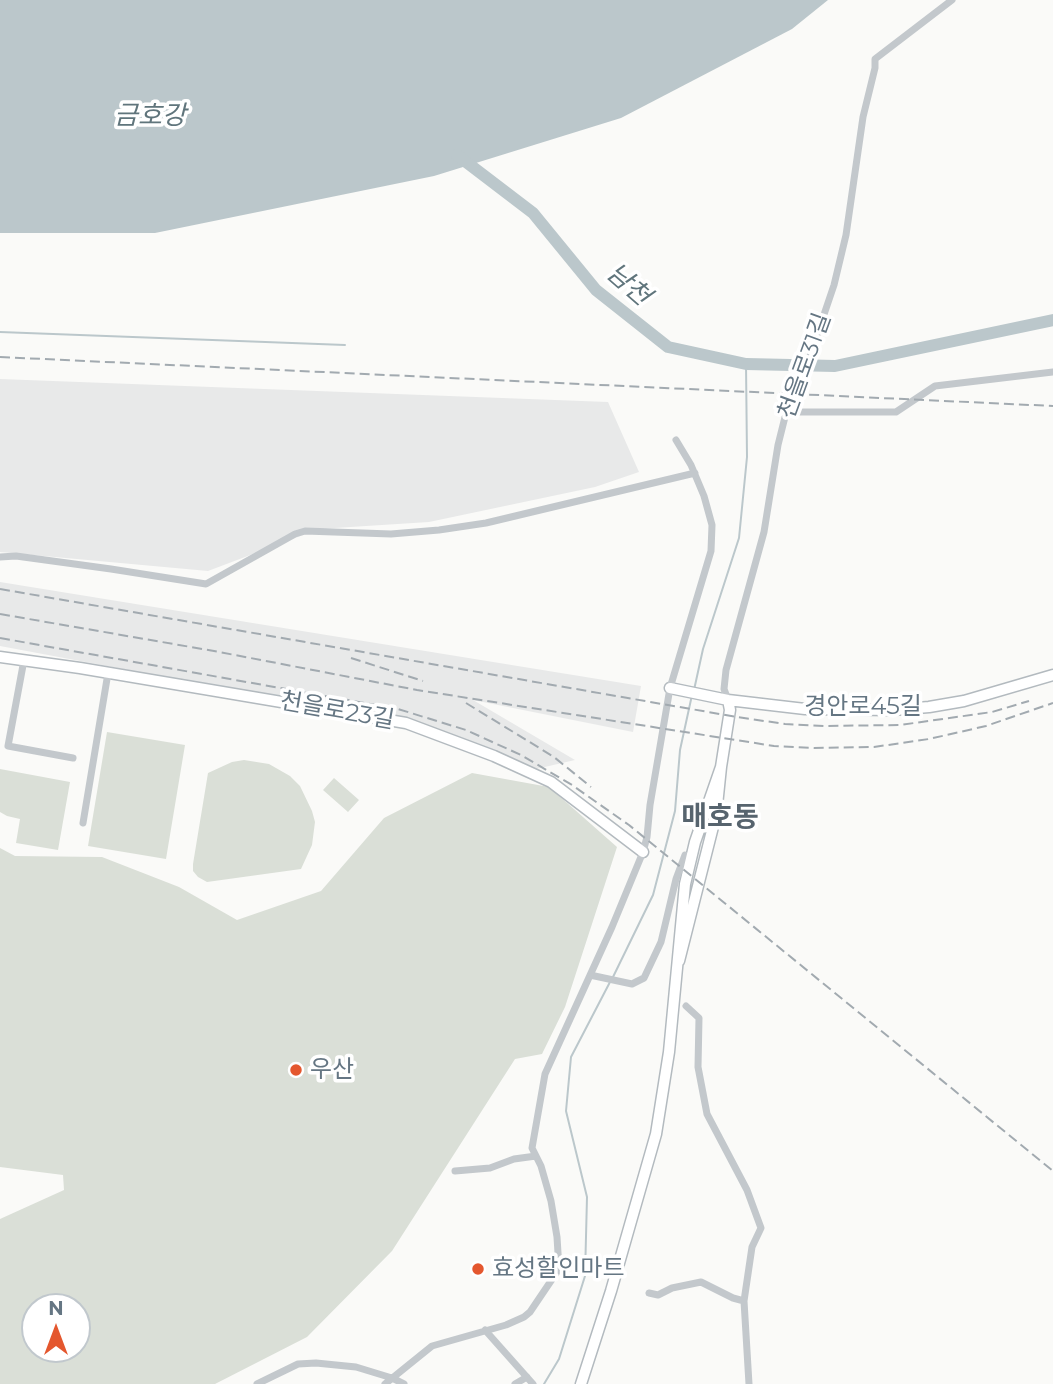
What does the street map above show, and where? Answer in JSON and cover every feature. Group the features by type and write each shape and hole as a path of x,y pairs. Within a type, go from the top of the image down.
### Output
{"street":[{"name":"천을로31길","path":"721,767 730,709 723,699 726,670 764,532 785,417 792,412 834,285 846,234 874,59 953,0"},
{"path":"792,412 897,412 935,386 1053,372"},
{"path":"388,1382 432,1346 506,1325 524,1317 559,1269 551,1202 532,1148 545,1074 594,976 643,852 674,689 711,551 712,525 704,496 695,473 676,440"},
{"path":"0,557 16,556 206,584 305,531 391,534 439,530 486,523 695,473"},
{"name":"천을로23길","path":"0,657 406,723 494,756 551,782 643,852"},
{"path":"24,660 8,746 72,758"},
{"path":"83,822 108,673"},
{"name":"경안로45길","path":"674,689 723,699 805,709 882,710 929,707 964,701 1053,675"},
{"path":"679,961 716,815 721,767"},
{"path":"580,1384 611,1291 656,1134 669,1052 679,961 681,908 690,861 721,767"},
{"path":"594,976 632,984 644,978 661,942 676,879 685,855"},
{"path":"685,1006 699,1018 698,1067 707,1114 747,1189 761,1228 752,1247 744,1301 749,1384"},
{"path":"455,1171 491,1168 514,1159 536,1156"},
{"path":"649,1293 658,1295 672,1288 701,1282 744,1301"},
{"path":"485,1330 533,1384"},
{"path":"257,1384 298,1364 316,1363 356,1367 388,1382 404,1384"},
{"path":"515,1384 527,1377"}],"shaded area":[{"path":"0,379 608,402 639,472 595,487 429,522 319,529 208,571 0,552"},
{"path":"0,582 641,686 633,732 473,700 575,760 536,769 511,757 417,724 0,646"},
{"path":"107,732 185,745 166,859 88,846"},
{"path":"244,760 269,764 290,776 300,786 315,822 312,845 301,869 207,882 193,871 193,864 208,773 232,762"},
{"path":"0,769 70,782 58,850 16,843 20,819 0,812"},
{"path":"472,773 549,787 617,847 565,1007 542,1054 515,1059 392,1251 307,1337 215,1384 0,1384 0,1219 64,1190 63,1175 0,1167 0,848 15,856 102,857 179,887 237,920 321,891 384,818"},
{"path":"334,778 359,800 348,812 323,790"}],"water":[{"name":"금호강","path":"0,0 828,0 792,29 621,118 434,176 155,233 0,233"}],"waterway":[{"name":"남천","path":"457,155 533,213 596,290 668,347 746,364 835,366 1053,320"},
{"path":"0,332 345,345"},
{"path":"694,690 703,649 739,538 747,457 746,364"},
{"path":"613,977 653,895 675,811 680,750 692,695"},
{"path":"544,1384 559,1359 585,1276 587,1197 566,1111 571,1057 610,982"}],"railway":[{"path":"0,357 1053,406"},
{"path":"0,589 785,724 900,725 992,712 1029,701"},
{"path":"0,614 417,690 774,746 874,747 929,739 986,726 1053,703"},
{"path":"0,638 398,709 466,730 521,755 572,785 629,825 1053,1171"},
{"path":"351,658 423,681"},
{"path":"466,703 554,757 591,787"}],"place":[{"name":"우산","path":"296,1070"},
{"name":"효성할인마트","path":"478,1269"}],"district":[{"name":"매호동","path":"720,818"}]}
